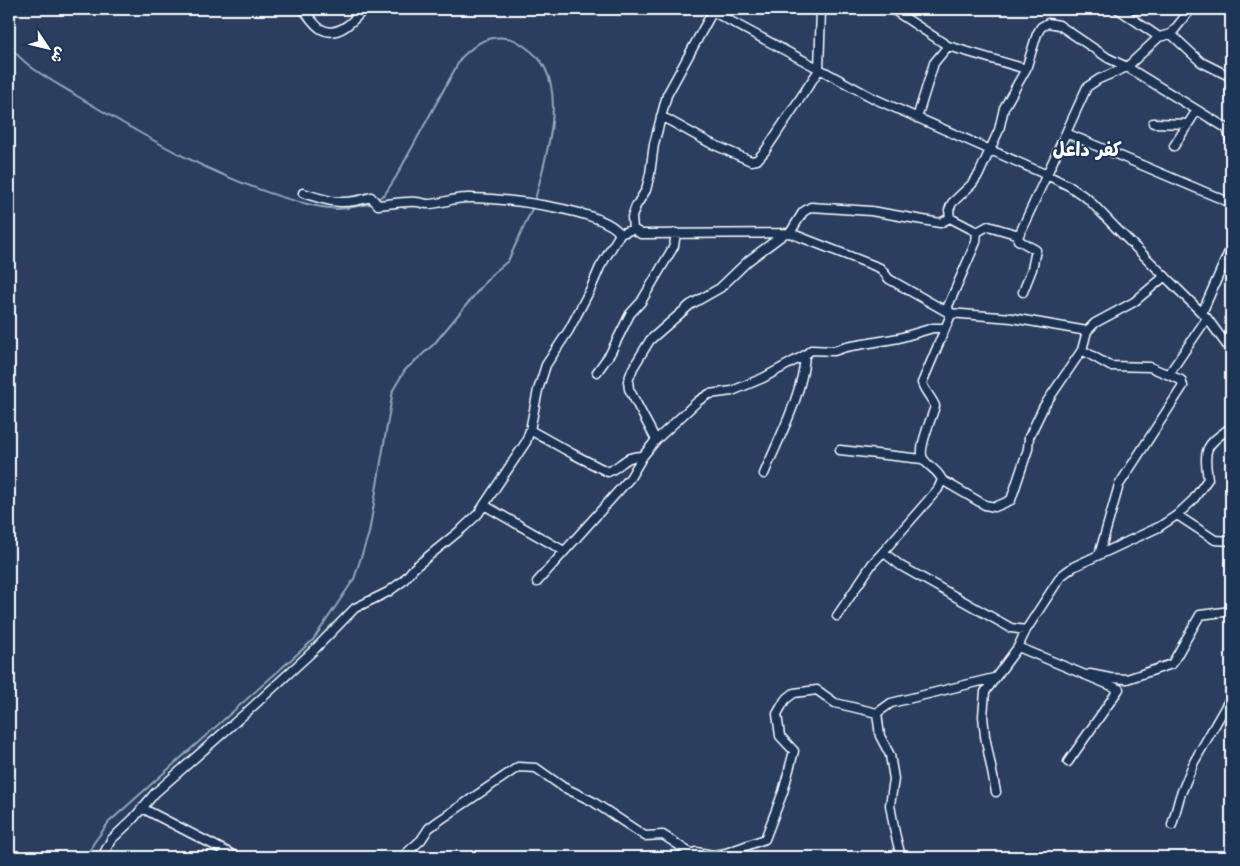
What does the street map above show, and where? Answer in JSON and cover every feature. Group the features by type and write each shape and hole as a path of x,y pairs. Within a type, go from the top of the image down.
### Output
{"street":[{"path":"304,9 321,29 326,31 343,29 364,9"},
{"path":"633,229 632,217 636,206 646,190 654,144 667,95 711,9 819,70 875,99 1069,186 1088,199 1205,315 1231,351"},
{"path":"662,116 710,143 751,161 757,160 819,70 821,9"},
{"path":"892,9 948,46 1026,69"},
{"path":"1118,9 1159,37"},
{"path":"1023,292 1032,269 1036,250 1018,240 1019,236 1087,87 1099,79 1127,67 1159,37 1171,34 1191,9"},
{"path":"950,218 949,210 952,203 980,174 999,130 1004,108 1026,69 1037,34 1041,27 1048,23 1059,25 1108,58 1127,67 1229,130 1231,142"},
{"path":"1171,34 1201,62 1231,77"},
{"path":"917,118 934,63 948,46"},
{"path":"1174,146 1197,110"},
{"path":"1153,123 1188,124"},
{"path":"1066,133 1231,203"},
{"path":"304,193 334,202 357,201 371,197 378,205 415,202 428,204 465,198 524,202 600,219 617,229 620,234"},
{"path":"656,440 629,389 628,381 640,354 650,340 690,304 720,288 748,261 787,233 803,212 811,207 871,211 940,223 950,218"},
{"path":"950,218 977,232"},
{"path":"977,232 988,226 1019,236"},
{"path":"633,229 642,234 787,233 880,268 889,280 949,312 1012,318 1087,331"},
{"path":"102,857 111,840 155,793 299,664 355,608 388,592 403,581 414,568 478,514 526,442 546,365 568,330 600,267 620,234 633,229"},
{"path":"977,232 976,242 948,306 950,316 922,383 925,392 935,406 920,451 922,459 939,474 942,480 985,505 995,507 1011,500 1028,449 1029,437 1040,414 1082,350 1087,331 1095,323 1134,302 1165,276"},
{"path":"597,372 610,354 630,314 641,302 674,246 676,233"},
{"path":"1169,374 1205,315 1231,247"},
{"path":"537,582 630,478 643,456 656,440 698,401 709,394 732,391 763,378 811,350 834,351 846,347 899,338 933,328 945,328"},
{"path":"1082,350 1110,366 1150,367 1180,380 1183,386 1119,485 1099,555"},
{"path":"764,474 792,406 804,370 805,355"},
{"path":"996,792 985,736 983,716 985,692 1018,647 1026,630 1061,576 1099,555 1159,527 1177,515 1193,500 1208,479 1205,452 1211,442 1231,426"},
{"path":"530,430 608,472 626,459 636,455 643,456"},
{"path":"840,450 922,459"},
{"path":"837,616 872,564 938,489 942,480"},
{"path":"484,505 564,551"},
{"path":"1177,515 1215,540 1231,542"},
{"path":"883,552 902,566 1011,628 1026,630"},
{"path":"1072,670 1110,678 1128,679 1172,664 1200,615 1231,610"},
{"path":"1018,647 1119,689 1068,762"},
{"path":"877,713 891,702 994,678"},
{"path":"683,857 696,852 712,855 726,852 765,839 783,792 794,751 780,736 777,714 785,700 794,693 817,690 835,703 877,713"},
{"path":"1172,825 1180,796 1194,762 1231,697"},
{"path":"877,713 880,736 890,755 894,779 890,805 901,857"},
{"path":"402,857 440,820 518,767 536,768 563,787 592,802 645,836 663,836 692,854"},
{"path":"142,808 237,857"}],"waterway":[{"path":"379,198 385,194 396,177 461,58 481,42 499,37 514,40 534,54 543,64 550,83 553,99 553,116 535,200"},
{"path":"9,44 22,59 49,79 103,112 212,170 270,193 299,202 337,209 370,204"},
{"path":"88,857 93,844 109,822 313,640 354,579 369,533 393,390 405,370 434,344 492,274 508,261 532,209"}],"district":[{"name":"كفر داعل","path":"1087,148"}]}
